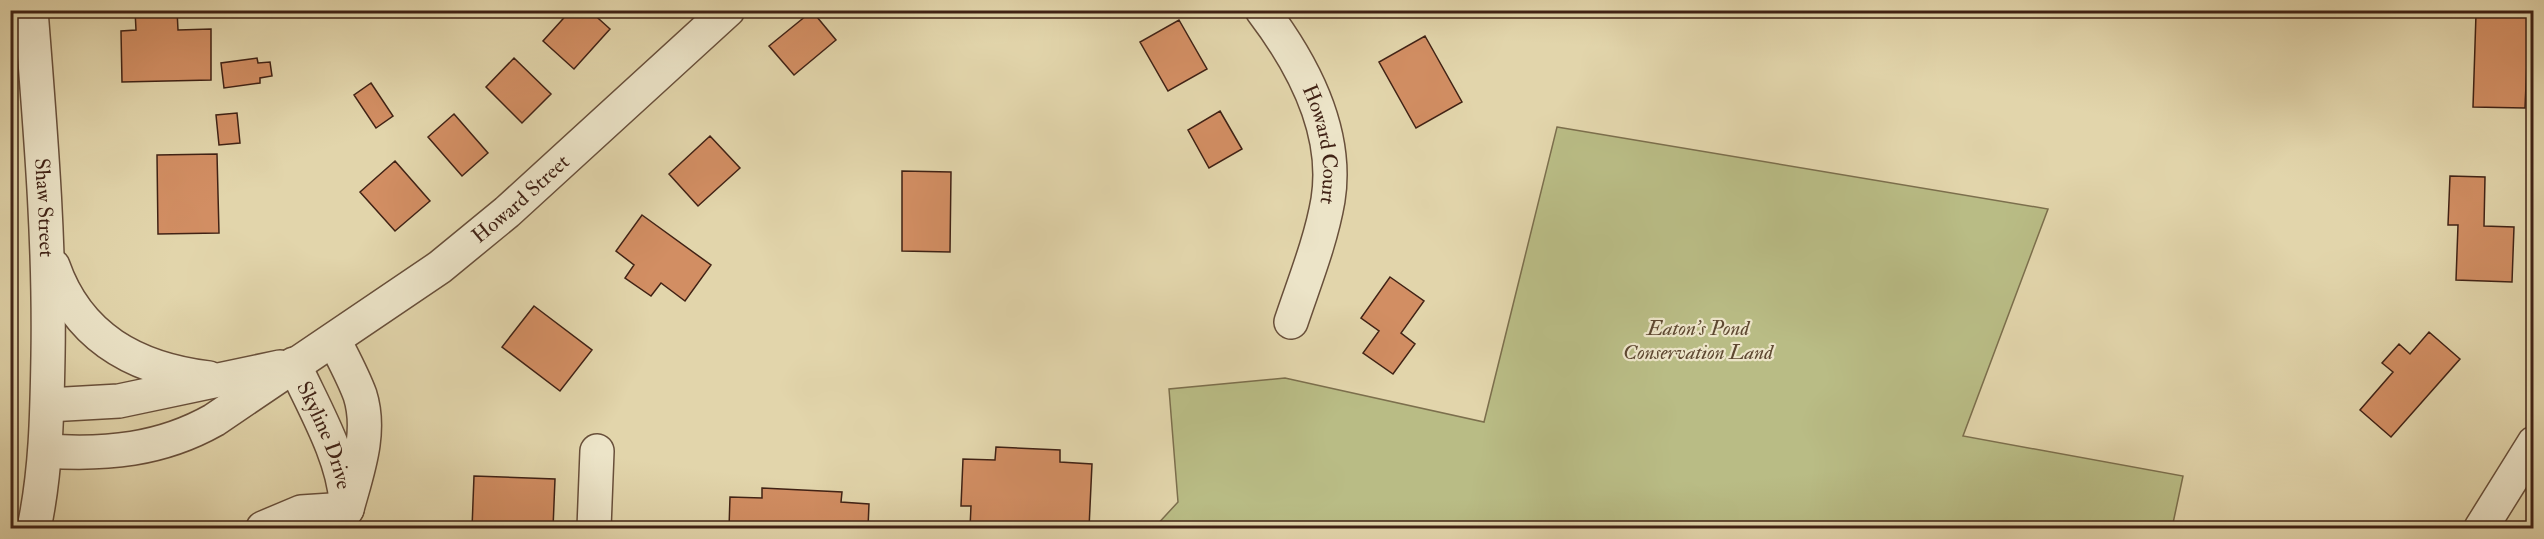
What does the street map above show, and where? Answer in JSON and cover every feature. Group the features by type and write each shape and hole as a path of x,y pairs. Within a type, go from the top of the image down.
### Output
{"street":[{"name":"Shaw Street","path":"31,10 48,252 48,405"},
{"name":"Howard Street","path":"46,451 96,453 160,444 214,420 294,364 408,291 472,241 728,10"},
{"name":"Howard Court","path":"1262,10 1284,42 1306,82 1325,131 1330,160 1328,201 1291,322"},
{"path":"48,252 65,297 76,313 100,336 126,353 170,370 222,379"},
{"name":"Skyline Drive","path":"334,340 354,380 364,415 362,451 346,519"},
{"name":"Howard Street","path":"48,405 119,401 294,364"},
{"name":"Skyline Drive","path":"294,364 336,456 342,476 346,519"},
{"path":"34,528 41,496 48,405"},
{"path":"2481,528 2534,443"},
{"path":"594,528 597,451"},
{"path":"263,528 301,512 346,519"}],"green space":[{"name":"Eaton's Pond Conservation Land","path":"1557,127 2048,209 1963,436 2183,476 2172,528 1154,528 1178,502 1169,389 1285,378 1484,422"}],"building":[{"path":"135,10 177,10 178,30 211,29 211,80 122,82 121,31 136,30"},
{"path":"571,10 589,10 610,29 574,69 543,41"},
{"path":"812,11 836,40 794,75 769,46"},
{"path":"2476,14 2529,15 2525,108 2473,107"},
{"path":"1179,20 1207,69 1168,91 1140,42"},
{"path":"1425,36 1462,102 1416,128 1379,62"},
{"path":"257,58 258,63 270,62 272,76 260,78 260,83 224,88 221,63"},
{"path":"514,58 551,94 522,123 486,87"},
{"path":"371,83 393,116 376,128 354,95"},
{"path":"1220,111 1242,149 1209,168 1188,130"},
{"path":"237,113 240,143 219,145 216,115"},
{"path":"454,114 488,153 462,176 428,137"},
{"path":"710,136 740,168 698,206 669,174"},
{"path":"217,154 219,233 158,234 157,155"},
{"path":"395,161 430,201 395,231 360,192"},
{"path":"902,171 951,172 950,252 902,251"},
{"path":"2450,176 2485,177 2484,226 2514,227 2512,282 2456,280 2458,225 2448,225"},
{"path":"642,215 711,265 685,301 661,283 651,296 625,278 634,265 616,251"},
{"path":"1390,277 1424,301 1401,333 1415,344 1393,374 1363,353 1379,331 1361,318"},
{"path":"534,306 592,350 560,391 502,347"},
{"path":"2429,332 2460,359 2391,437 2360,410 2393,372 2382,363 2399,344 2410,354"},
{"path":"996,447 1060,450 1060,462 1092,464 1089,528 970,528 971,506 961,506 963,459 995,460"},
{"path":"474,476 555,479 553,528 472,528"},
{"path":"762,488 842,492 841,502 869,504 868,528 729,528 730,497 762,498"}]}
